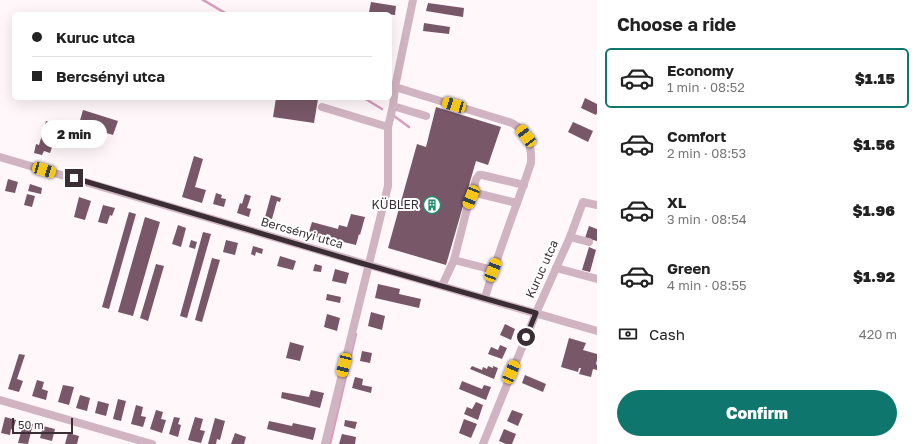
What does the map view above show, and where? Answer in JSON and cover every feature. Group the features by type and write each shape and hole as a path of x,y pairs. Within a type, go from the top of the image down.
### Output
{"street":[{"path":"325,444 388,186 388,128 412,0"},
{"path":"395,87 512,123 520,127 526,136 532,154 531,162 493,270 485,298"},
{"path":"393,106 426,116"},
{"path":"322,107 388,128"},
{"name":"Bercsényi utca","path":"0,157 597,331"},
{"path":"476,193 474,186 479,175 524,185"},
{"path":"476,193 517,202"},
{"path":"442,286 454,260 471,197 476,193"},
{"name":"Kuruc utca","path":"483,444 536,313 570,237 583,202 597,205"},
{"name":"Kuruc utca","path":"570,237 589,242"},
{"path":"454,260 493,270"},
{"path":"556,268 597,279"},
{"path":"0,400 152,444"}],"building":[{"path":"371,2 396,6 395,15 392,15 392,12 369,12"},
{"path":"428,3 464,8 463,17 426,11"},
{"path":"424,23 450,27 449,34 423,31"},
{"path":"585,98 597,104 596,115 581,108"},
{"path":"276,100 318,100 314,123 273,117"},
{"name":"KÜBLER","path":"436,107 501,127 488,165 476,161 446,265 388,248 417,144 426,147"},
{"path":"83,110 118,121 113,135 79,124"},
{"path":"46,121 56,125 55,129 58,130 50,153 44,151 42,155 34,153 36,144 39,145"},
{"path":"573,122 593,131 588,142 568,132"},
{"path":"194,156 203,159 195,187 206,190 202,203 182,197"},
{"path":"8,179 18,182 15,193 5,191"},
{"path":"30,184 42,188 41,194 28,191"},
{"path":"216,193 222,195 221,198 226,199 224,207 213,204"},
{"path":"27,194 35,196 32,207 24,205"},
{"path":"245,194 251,196 247,208 251,209 249,217 237,213"},
{"path":"271,195 281,198 280,202 277,201 272,219 265,217"},
{"path":"79,197 91,201 85,220 74,217"},
{"path":"103,205 115,208 112,216 110,215 107,224 98,222"},
{"path":"129,212 136,214 109,309 102,307"},
{"path":"351,214 365,217 356,245 335,240 334,242 308,235 312,222 338,229 339,225 347,227"},
{"path":"145,217 160,222 133,316 118,312"},
{"path":"178,225 186,228 181,247 172,244"},
{"path":"589,226 597,229 597,241 585,238"},
{"path":"203,232 211,234 187,318 180,316"},
{"path":"191,240 197,242 195,249 189,247"},
{"path":"226,240 238,243 235,255 223,252"},
{"path":"253,246 263,249 262,254 256,252 255,256 251,254"},
{"path":"589,247 596,250 590,272 582,270"},
{"path":"280,256 296,261 293,270 277,266"},
{"path":"212,258 220,260 202,322 195,320"},
{"path":"156,264 164,266 148,321 140,318"},
{"path":"315,264 322,266 321,272 313,271"},
{"path":"335,269 349,273 346,284 332,281"},
{"path":"378,284 400,289 399,294 421,299 419,308 375,298"},
{"path":"327,294 341,297 340,303 326,300"},
{"path":"371,312 385,316 382,330 368,326"},
{"path":"327,314 340,318 337,331 324,327"},
{"path":"505,324 515,329 511,340 500,335"},
{"path":"569,338 586,343 583,350 597,354 597,370 593,369 591,377 579,374 581,368 579,368 578,372 561,367"},
{"path":"290,342 304,346 300,361 286,358"},
{"path":"500,345 507,348 502,359 488,354 491,347 498,350"},
{"path":"362,351 372,353 370,363 360,361"},
{"path":"19,354 25,355 17,379 23,381 19,392 8,389"},
{"path":"472,366 482,370 483,367 487,369 488,366 498,368 494,379 470,369"},
{"path":"525,375 546,384 543,392 522,383"},
{"path":"355,377 363,379 362,385 372,387 371,393 352,388"},
{"path":"37,380 44,382 42,389 48,391 46,400 32,396"},
{"path":"462,381 482,389 484,385 491,387 486,400 459,389"},
{"path":"63,385 74,387 69,405 58,402"},
{"path":"311,390 324,393 320,408 281,398 282,392 309,397"},
{"path":"80,395 90,398 87,411 76,408"},
{"path":"118,399 126,401 121,421 113,419"},
{"path":"98,401 109,404 106,416 95,413"},
{"path":"476,402 483,405 478,420 464,414 467,407 472,409"},
{"path":"136,405 143,407 141,416 146,417 143,427 131,424"},
{"path":"156,410 163,412 161,419 166,420 162,433 150,429"},
{"path":"512,410 523,414 518,426 507,421"},
{"path":"5,417 16,420 13,430 11,429 10,435 1,433"},
{"path":"174,417 180,418 178,424 181,425 178,437 169,434"},
{"path":"195,417 203,419 200,430 205,431 201,443 188,440"},
{"path":"215,418 225,421 220,440 217,439 216,444 208,444"},
{"path":"464,419 477,424 471,438 459,433"},
{"path":"345,420 357,422 355,429 344,426"},
{"path":"24,421 33,424 28,444 18,443"},
{"path":"269,421 292,426 293,423 316,428 313,440 267,429"},
{"path":"43,426 55,429 52,441 40,438"},
{"path":"504,429 516,434 512,444 506,444 499,441"},
{"path":"68,433 79,436 77,444 65,444"},
{"path":"235,433 246,437 244,444 231,444"},
{"path":"342,434 356,437 355,444 339,444"}],"waterway":[{"path":"203,0 224,12"},
{"path":"367,100 382,109"},
{"path":"394,116 409,127"},
{"path":"330,444 356,334"}],"place":[{"name":"KÜBLER","path":"432,205"}],"route":[{"path":"74,178 536,313 526,337"}]}
